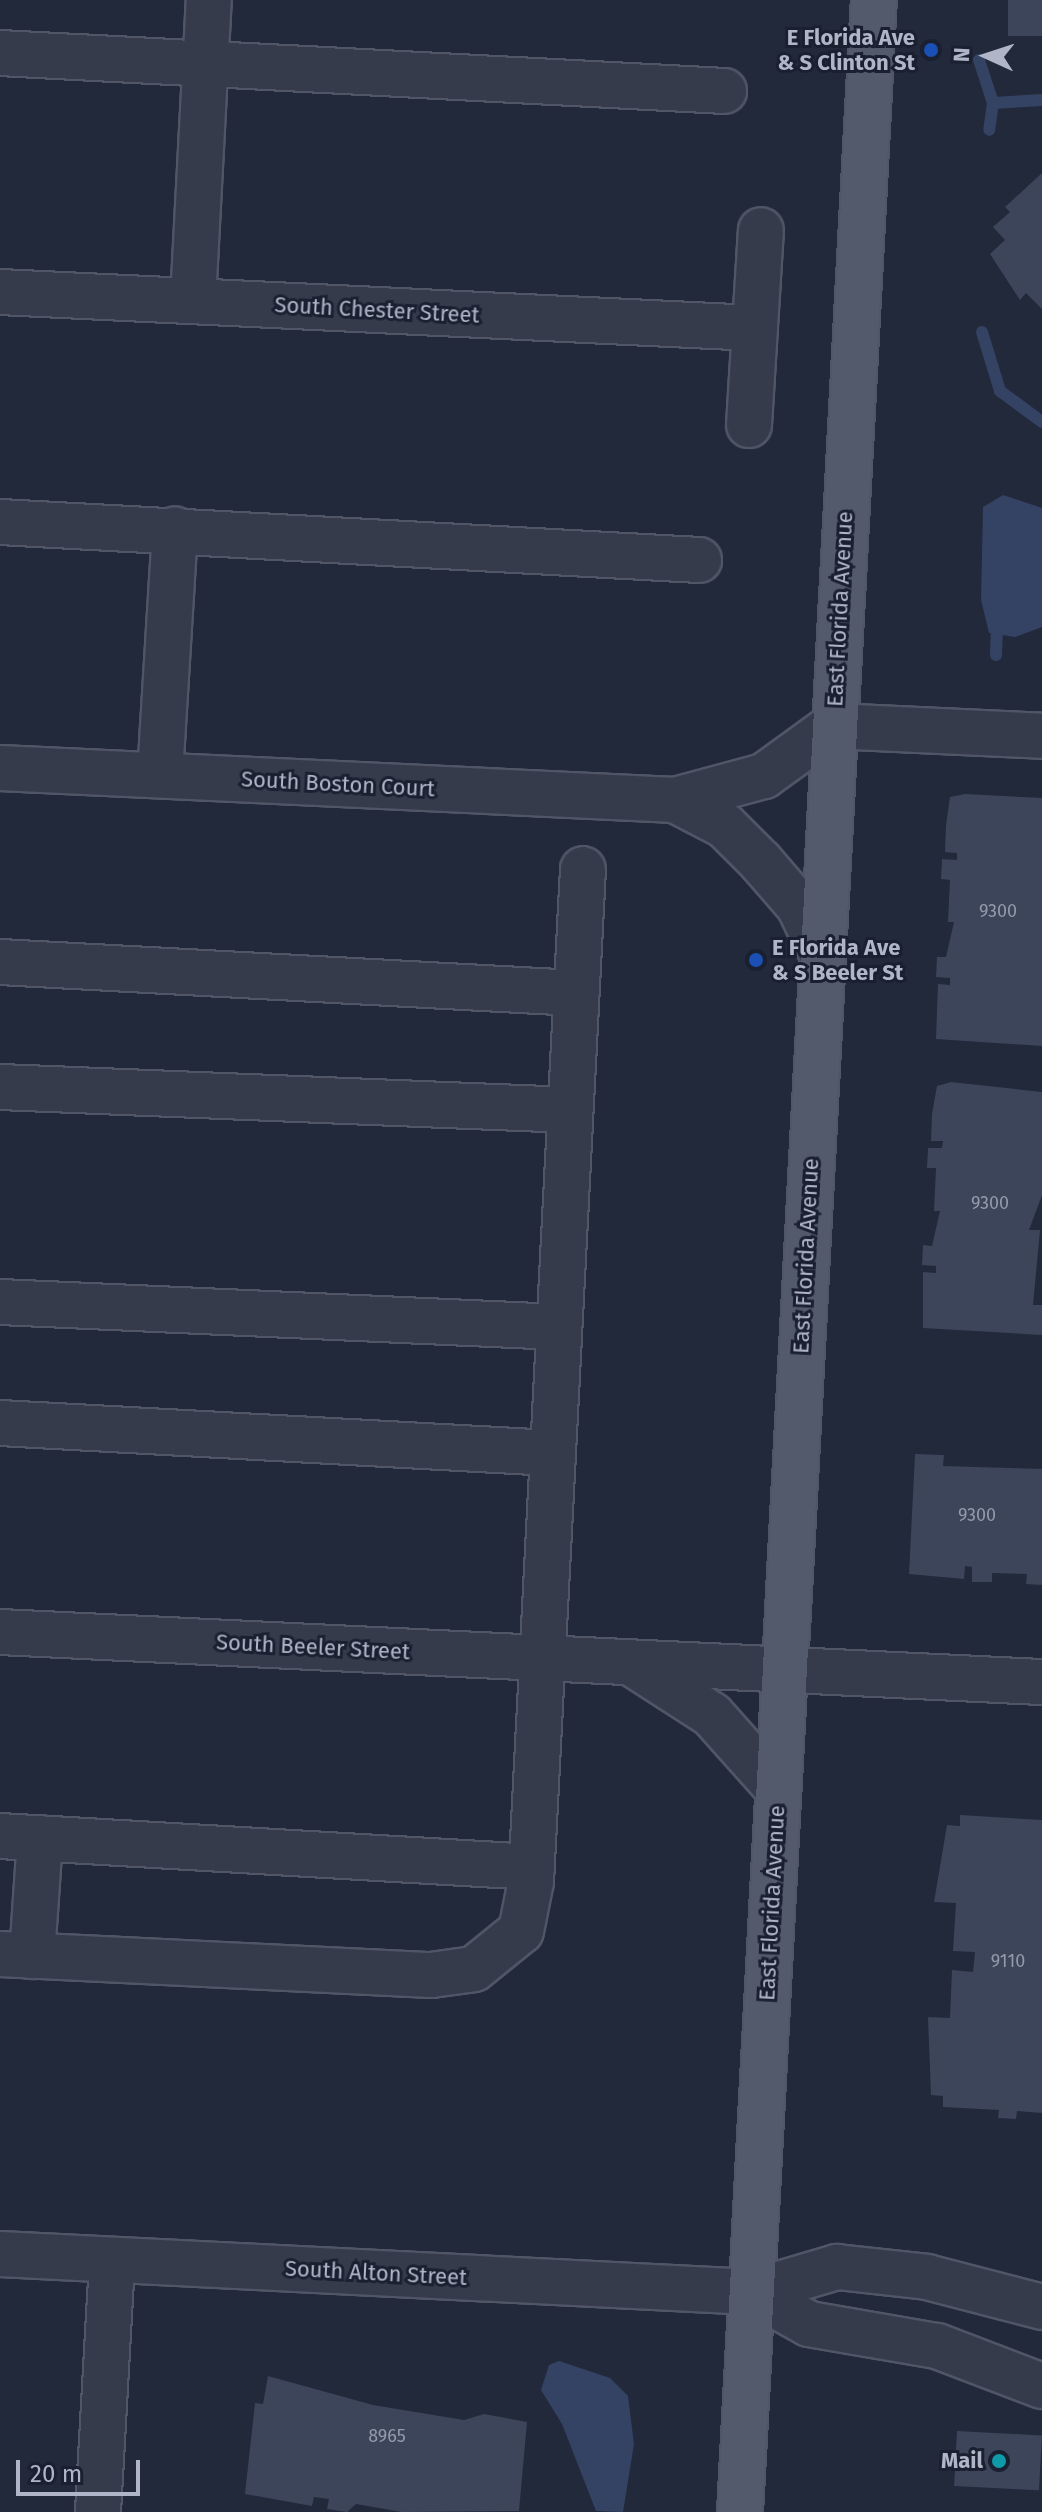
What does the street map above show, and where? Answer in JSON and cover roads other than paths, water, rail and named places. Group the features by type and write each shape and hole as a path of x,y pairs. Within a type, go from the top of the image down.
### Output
{"main road":[{"name":"East Florida Avenue","path":"740,2512 874,0"}],"street":[{"path":"193,301 209,0"},
{"path":"0,53 724,91"},
{"path":"749,425 761,230"},
{"name":"South Chester Street","path":"0,292 755,328"},
{"path":"0,522 175,529 699,560"},
{"path":"160,775 175,529"},
{"path":"833,726 1042,736"},
{"name":"South Boston Court","path":"0,768 675,800 764,776 833,726"},
{"name":"South Boston Court","path":"675,800 725,826 761,862 799,906 822,954"},
{"path":"532,1867 20,1837 16,1955 431,1975 474,1969 521,1931 532,1867 583,869"},
{"path":"0,962 576,993"},
{"path":"0,1087 571,1110"},
{"path":"0,1302 559,1327"},
{"path":"0,1423 553,1453"},
{"name":"South Beeler Street","path":"0,1632 1042,1682"},
{"name":"South Beeler Street","path":"627,1662 712,1715 778,1789"},
{"name":"South Alton Street","path":"0,2254 752,2292"},
{"path":"98,2512 112,2260"},
{"path":"752,2292 837,2267 983,2289 1042,2307"},
{"path":"966,2354 983,2289"},
{"path":"752,2292 820,2327 966,2354 1042,2386"}],"water":[{"path":"1003,495 1042,508 1042,627 1015,637 989,633 981,600 983,507"},
{"path":"559,2361 610,2378 628,2396 634,2444 623,2512 596,2511 562,2424 541,2390 549,2365"}],"waterway":[{"path":"979,60 993,103 989,130"},
{"path":"993,103 1042,100"},
{"path":"982,332 1000,391 1042,422"},
{"path":"996,655 997,623"}],"place":[{"name":"E Florida Ave & S Clinton St","path":"931,50"},
{"name":"E Florida Ave & S Beeler St","path":"756,960"},
{"name":"Mail","path":"999,2461"}]}
